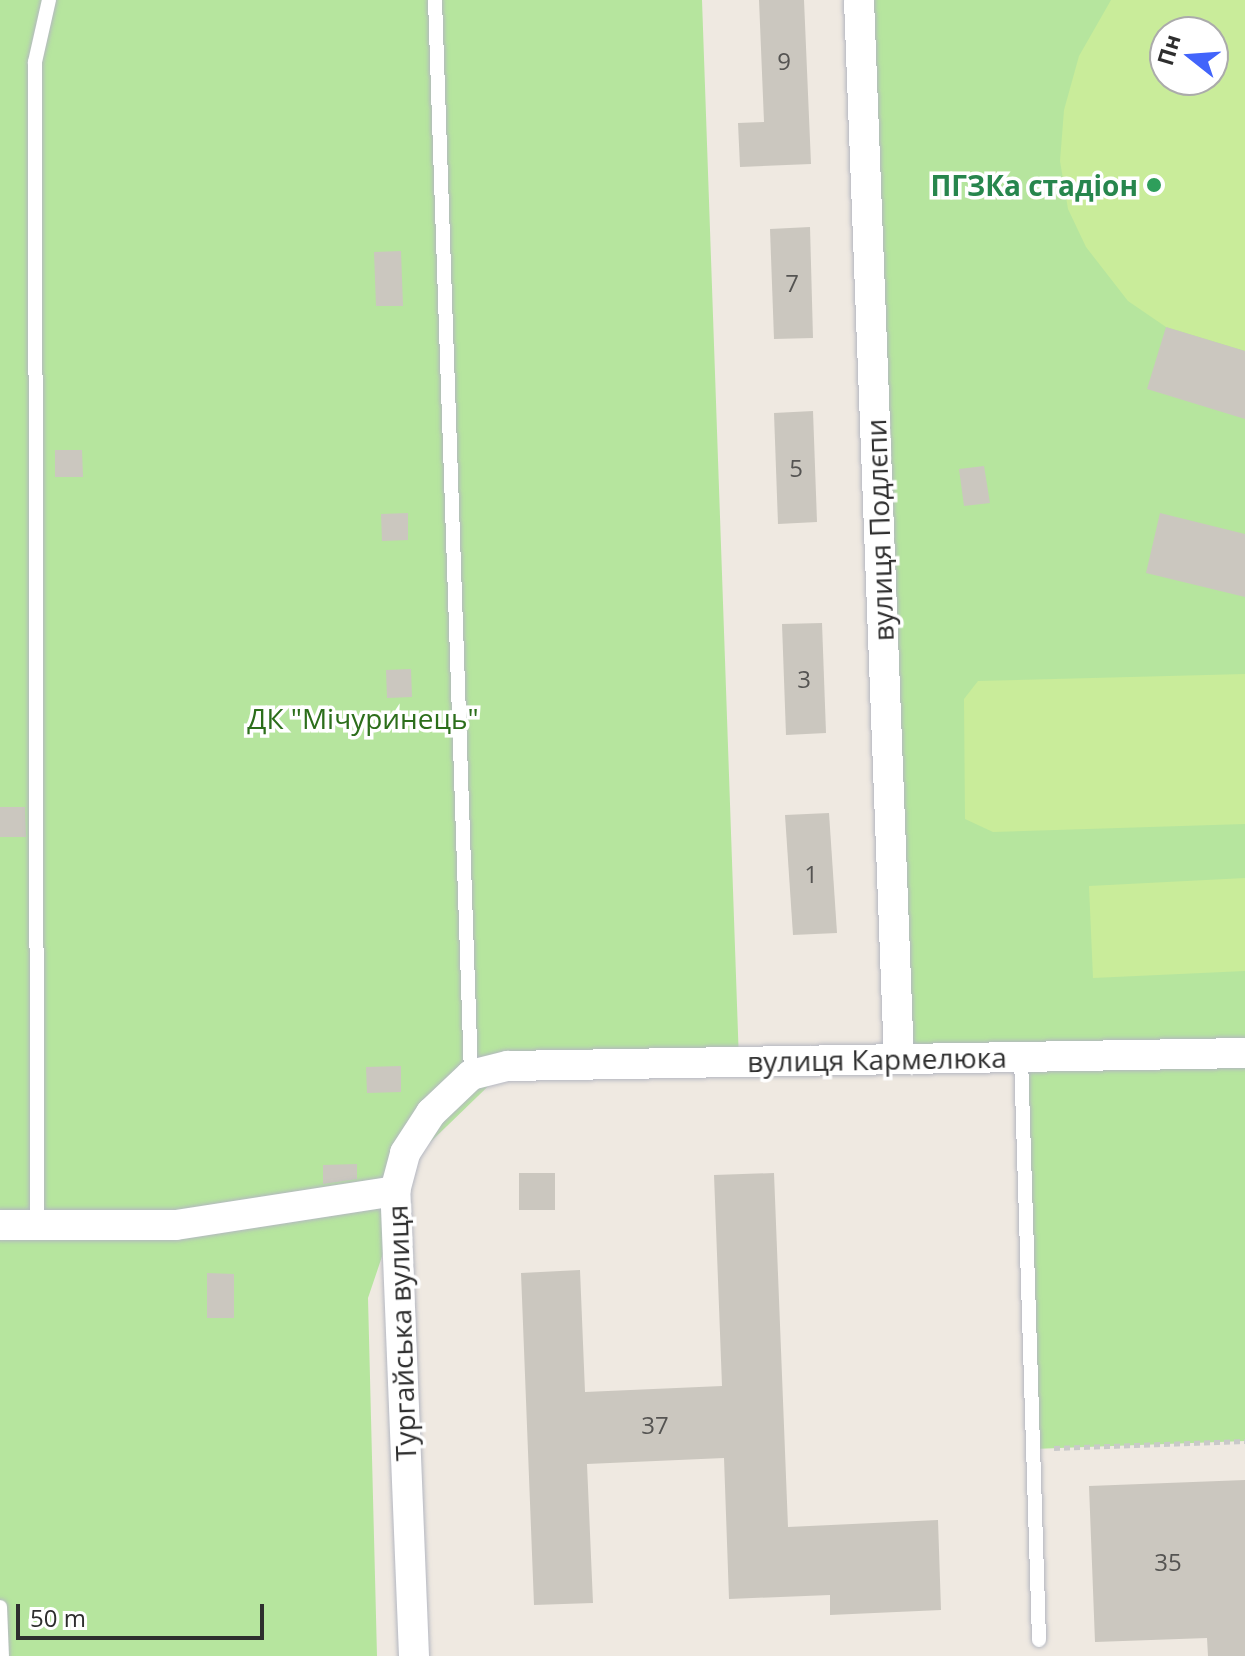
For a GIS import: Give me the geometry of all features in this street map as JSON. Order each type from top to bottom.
[{"type":"street","name":"вулиця Подлєпи","points":[[859,0],[899,1059]]},
{"type":"street","name":"вулиця Кармелюка","points":[[508,1066],[1245,1053]]},
{"type":"street","name":"Тургайська вулиця","points":[[414,1656],[395,1191],[405,1153],[431,1113],[471,1075],[508,1066]]},
{"type":"street","points":[[0,1225],[37,1228],[176,1225],[395,1191]]},
{"type":"lane","points":[[37,1228],[35,62],[49,0]]},
{"type":"lane","points":[[435,0],[471,1075]]},
{"type":"lane","points":[[1021,1057],[1039,1640]]},
{"type":"lane","points":[[0,1607],[2,1656]]},
{"type":"path","points":[[1033,1449],[1245,1441]]},
{"type":"green space","name":"ДК \"Мічуринець\"","points":[[0,0],[702,0],[739,1062],[509,1066],[416,1156],[368,1298],[377,1656],[0,1656]]},
{"type":"green space","points":[[859,0],[1245,0],[1245,1441],[1033,1449],[1021,1057],[899,1059]]},
{"type":"green space","name":"ПГЗКа стадіон","points":[[1111,0],[1245,0],[1245,351],[1166,327],[1128,301],[1086,247],[1068,209],[1060,161],[1064,110],[1079,56]]},
{"type":"green space","points":[[1245,674],[1245,824],[993,832],[965,819],[964,699],[978,681]]},
{"type":"green space","points":[[1245,878],[1245,971],[1093,978],[1089,886]]},
{"type":"building","points":[[759,0],[804,0],[811,164],[740,167],[738,123],[764,122]]},
{"type":"building","points":[[810,227],[813,338],[774,339],[770,229]]},
{"type":"building","points":[[401,251],[403,306],[376,306],[374,252]]},
{"type":"building","points":[[1166,327],[1245,351],[1245,419],[1147,389]]},
{"type":"building","points":[[813,411],[817,522],[778,524],[774,413]]},
{"type":"building","points":[[55,450],[82,450],[83,477],[55,477]]},
{"type":"building","points":[[984,466],[990,503],[964,506],[959,469]]},
{"type":"building","points":[[408,513],[408,540],[382,541],[381,514]]},
{"type":"building","points":[[1160,513],[1245,534],[1245,597],[1146,573]]},
{"type":"building","points":[[822,623],[826,733],[786,735],[782,624]]},
{"type":"building","points":[[411,669],[412,697],[387,698],[386,670]]},
{"type":"building","points":[[0,807],[25,807],[26,837],[0,837]]},
{"type":"building","points":[[829,813],[837,933],[793,935],[785,815]]},
{"type":"building","points":[[401,1066],[401,1092],[367,1093],[366,1067]]},
{"type":"building","points":[[357,1164],[357,1179],[323,1184],[323,1165]]},
{"type":"building","points":[[519,1173],[555,1173],[555,1210],[519,1210]]},
{"type":"building","points":[[774,1173],[788,1527],[938,1520],[941,1610],[830,1615],[830,1595],[729,1599],[724,1458],[587,1464],[593,1603],[534,1605],[521,1273],[580,1270],[585,1392],[722,1386],[714,1175]]},
{"type":"building","points":[[207,1273],[234,1274],[234,1318],[207,1318]]},
{"type":"building","points":[[1245,1480],[1245,1656],[1208,1656],[1207,1638],[1095,1642],[1089,1486]]},
{"type":"place","name":"ПГЗКа стадіон","points":[[1154,185]]}]
